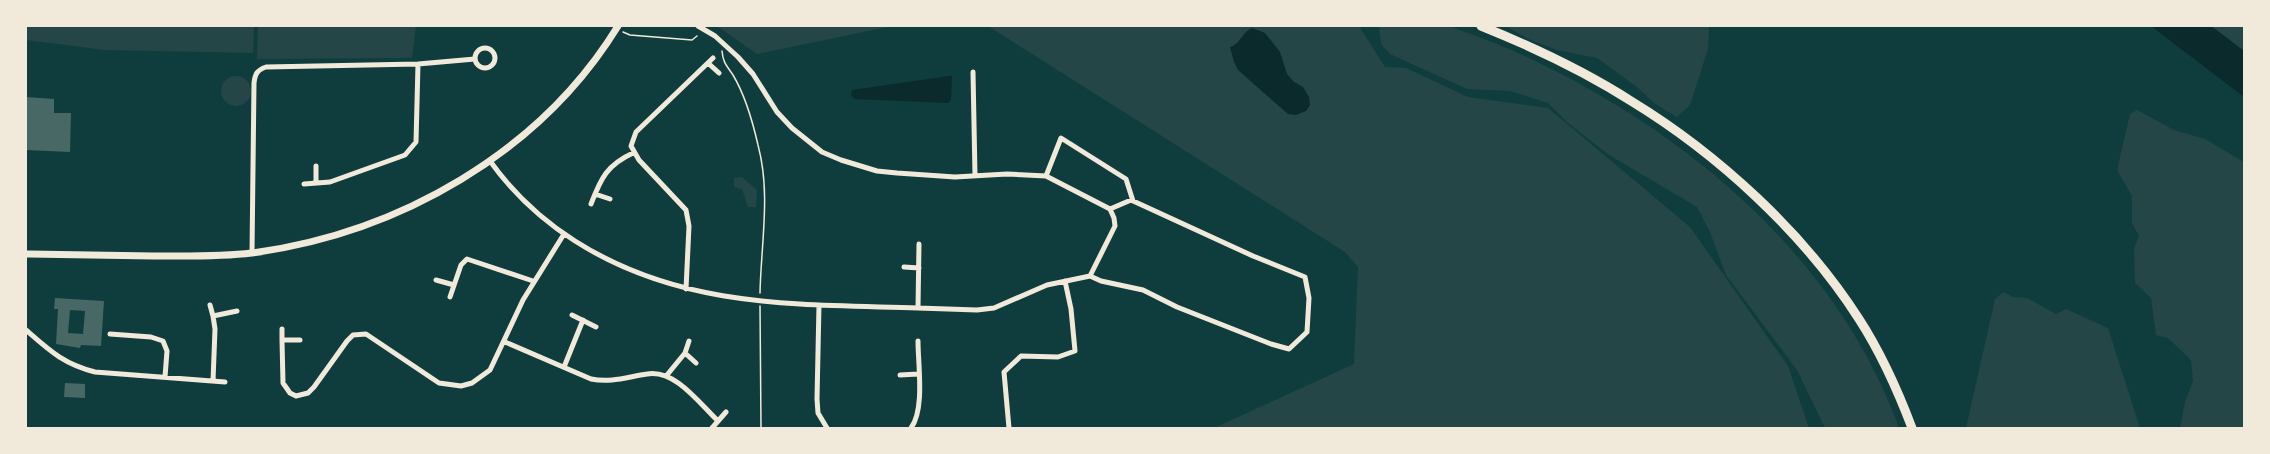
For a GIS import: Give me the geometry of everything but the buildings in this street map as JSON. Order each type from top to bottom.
[{"type":"highway","points":[[1481,26],[1565,64],[1631,100],[1672,128],[1754,196],[1829,277],[1859,320],[1885,365],[1912,429]]},
{"type":"street","points":[[26,254],[192,256],[252,253],[315,241],[386,218],[418,204],[490,161],[519,139],[587,70],[618,26]]},
{"type":"street","points":[[698,26],[715,36],[738,57],[753,74],[777,112],[792,128],[822,152],[877,171],[955,177],[1007,174],[1046,176],[1110,209],[1115,226],[1090,276]]},
{"type":"street","points":[[252,253],[254,83],[255,75],[259,70],[266,67],[418,64],[475,59]]},
{"type":"street","points":[[686,289],[689,226],[686,210],[633,153],[632,138],[710,60],[719,73]]},
{"type":"street","points":[[304,184],[330,182],[405,155],[411,149],[416,142],[418,64]]},
{"type":"street","points":[[973,72],[975,176]]},
{"type":"street","points":[[1046,176],[1061,138],[1126,179],[1133,201]]},
{"type":"street","points":[[591,204],[605,174],[613,165],[633,153]]},
{"type":"street","points":[[490,161],[527,205],[564,234],[625,270],[686,289],[760,302],[977,310],[994,308],[1047,285],[1090,276],[1101,281],[1143,290],[1177,307],[1289,349],[1307,332],[1309,298],[1305,277],[1253,256],[1133,201],[1110,209]]},
{"type":"street","points":[[316,166],[316,183]]},
{"type":"street","points":[[595,194],[610,199]]},
{"type":"street","points":[[282,329],[283,383],[290,393],[302,396],[314,387],[347,340],[360,333],[373,338],[429,377],[450,386],[472,383],[490,370],[533,281],[564,234]]},
{"type":"street","points":[[918,308],[919,244]]},
{"type":"street","points":[[450,297],[463,261],[470,259],[533,281]]},
{"type":"street","points":[[904,267],[919,268]]},
{"type":"street","points":[[436,280],[454,285]]},
{"type":"street","points":[[1009,429],[1004,372],[1021,356],[1059,357],[1075,351],[1071,309],[1065,281]]},
{"type":"street","points":[[210,305],[214,329],[213,381]]},
{"type":"street","points":[[819,305],[817,399],[818,413],[827,429]]},
{"type":"street","points":[[213,316],[237,311]]},
{"type":"street","points":[[572,315],[596,327]]},
{"type":"street","points":[[564,367],[583,320]]},
{"type":"street","points":[[128,327],[128,335]]},
{"type":"street","points":[[26,330],[60,359],[83,369],[95,372],[225,382]]},
{"type":"street","points":[[110,334],[151,337],[163,341],[167,351],[165,377]]},
{"type":"street","points":[[282,340],[300,340]]},
{"type":"street","points":[[667,375],[685,353],[689,341]]},
{"type":"street","points":[[911,429],[919,408],[918,341]]},
{"type":"street","points":[[505,342],[591,379],[604,382],[647,373],[667,375],[718,421]]},
{"type":"street","points":[[685,353],[696,363]]},
{"type":"street","points":[[900,375],[918,374]]},
{"type":"street","points":[[712,429],[726,412]]},
{"type":"path","points":[[624,32],[630,35],[692,40],[700,34]]},
{"type":"path","points":[[722,49],[723,62],[733,75],[745,105],[758,145],[763,172],[764,209],[760,302],[761,429]]},
{"type":"shaded area","points":[[1422,24],[1447,26],[1506,48],[1600,95],[1655,130],[1708,170],[1757,213],[1801,261],[1840,313],[1873,368],[1899,428],[1825,428],[1797,370],[1726,275],[1710,232],[1697,207],[1609,155],[1568,123],[1548,103],[1510,91],[1467,89],[1390,54],[1381,44],[1379,26]]},
{"type":"shaded area","points":[[26,26],[254,26],[253,53],[105,50],[26,40]]},
{"type":"shaded area","points":[[258,26],[416,26],[412,58],[257,59]]},
{"type":"shaded area","points":[[717,26],[892,26],[757,54]]},
{"type":"shaded area","points":[[988,26],[1359,26],[1385,67],[1406,68],[1468,97],[1548,108],[1690,227],[1788,366],[1809,428],[1214,428],[1354,364],[1358,267],[1345,252]]},
{"type":"shaded area","points":[[1506,26],[1709,26],[1708,49],[1690,105],[1677,117],[1654,103],[1637,87],[1597,58],[1557,50],[1528,39]]},
{"type":"shaded area","points":[[2151,26],[2211,26],[2244,51],[2244,97]]},
{"type":"shaded area","points":[[2211,26],[2244,26],[2244,51]]},
{"type":"shaded area","points":[[1252,28],[1265,33],[1280,52],[1287,74],[1303,87],[1309,97],[1310,105],[1306,111],[1296,115],[1288,114],[1238,70],[1230,47]]},
{"type":"shaded area","points":[[236,76],[247,80],[251,91],[247,102],[236,106],[225,102],[221,91],[225,80]]},
{"type":"shaded area","points":[[952,76],[951,100],[948,103],[855,99],[851,95],[852,90]]},
{"type":"shaded area","points":[[2137,110],[2174,130],[2205,139],[2244,162],[2244,428],[2180,428],[2185,402],[2193,381],[2191,360],[2168,338],[2156,335],[2151,298],[2135,283],[2134,248],[2139,236],[2132,223],[2132,196],[2117,170],[2130,114]]},
{"type":"shaded area","points":[[742,177],[757,190],[756,207],[748,207],[742,189],[734,187],[734,178]]},
{"type":"shaded area","points":[[2003,292],[2013,297],[2027,298],[2056,314],[2066,309],[2108,328],[2140,428],[1966,428],[1995,299]]}]
